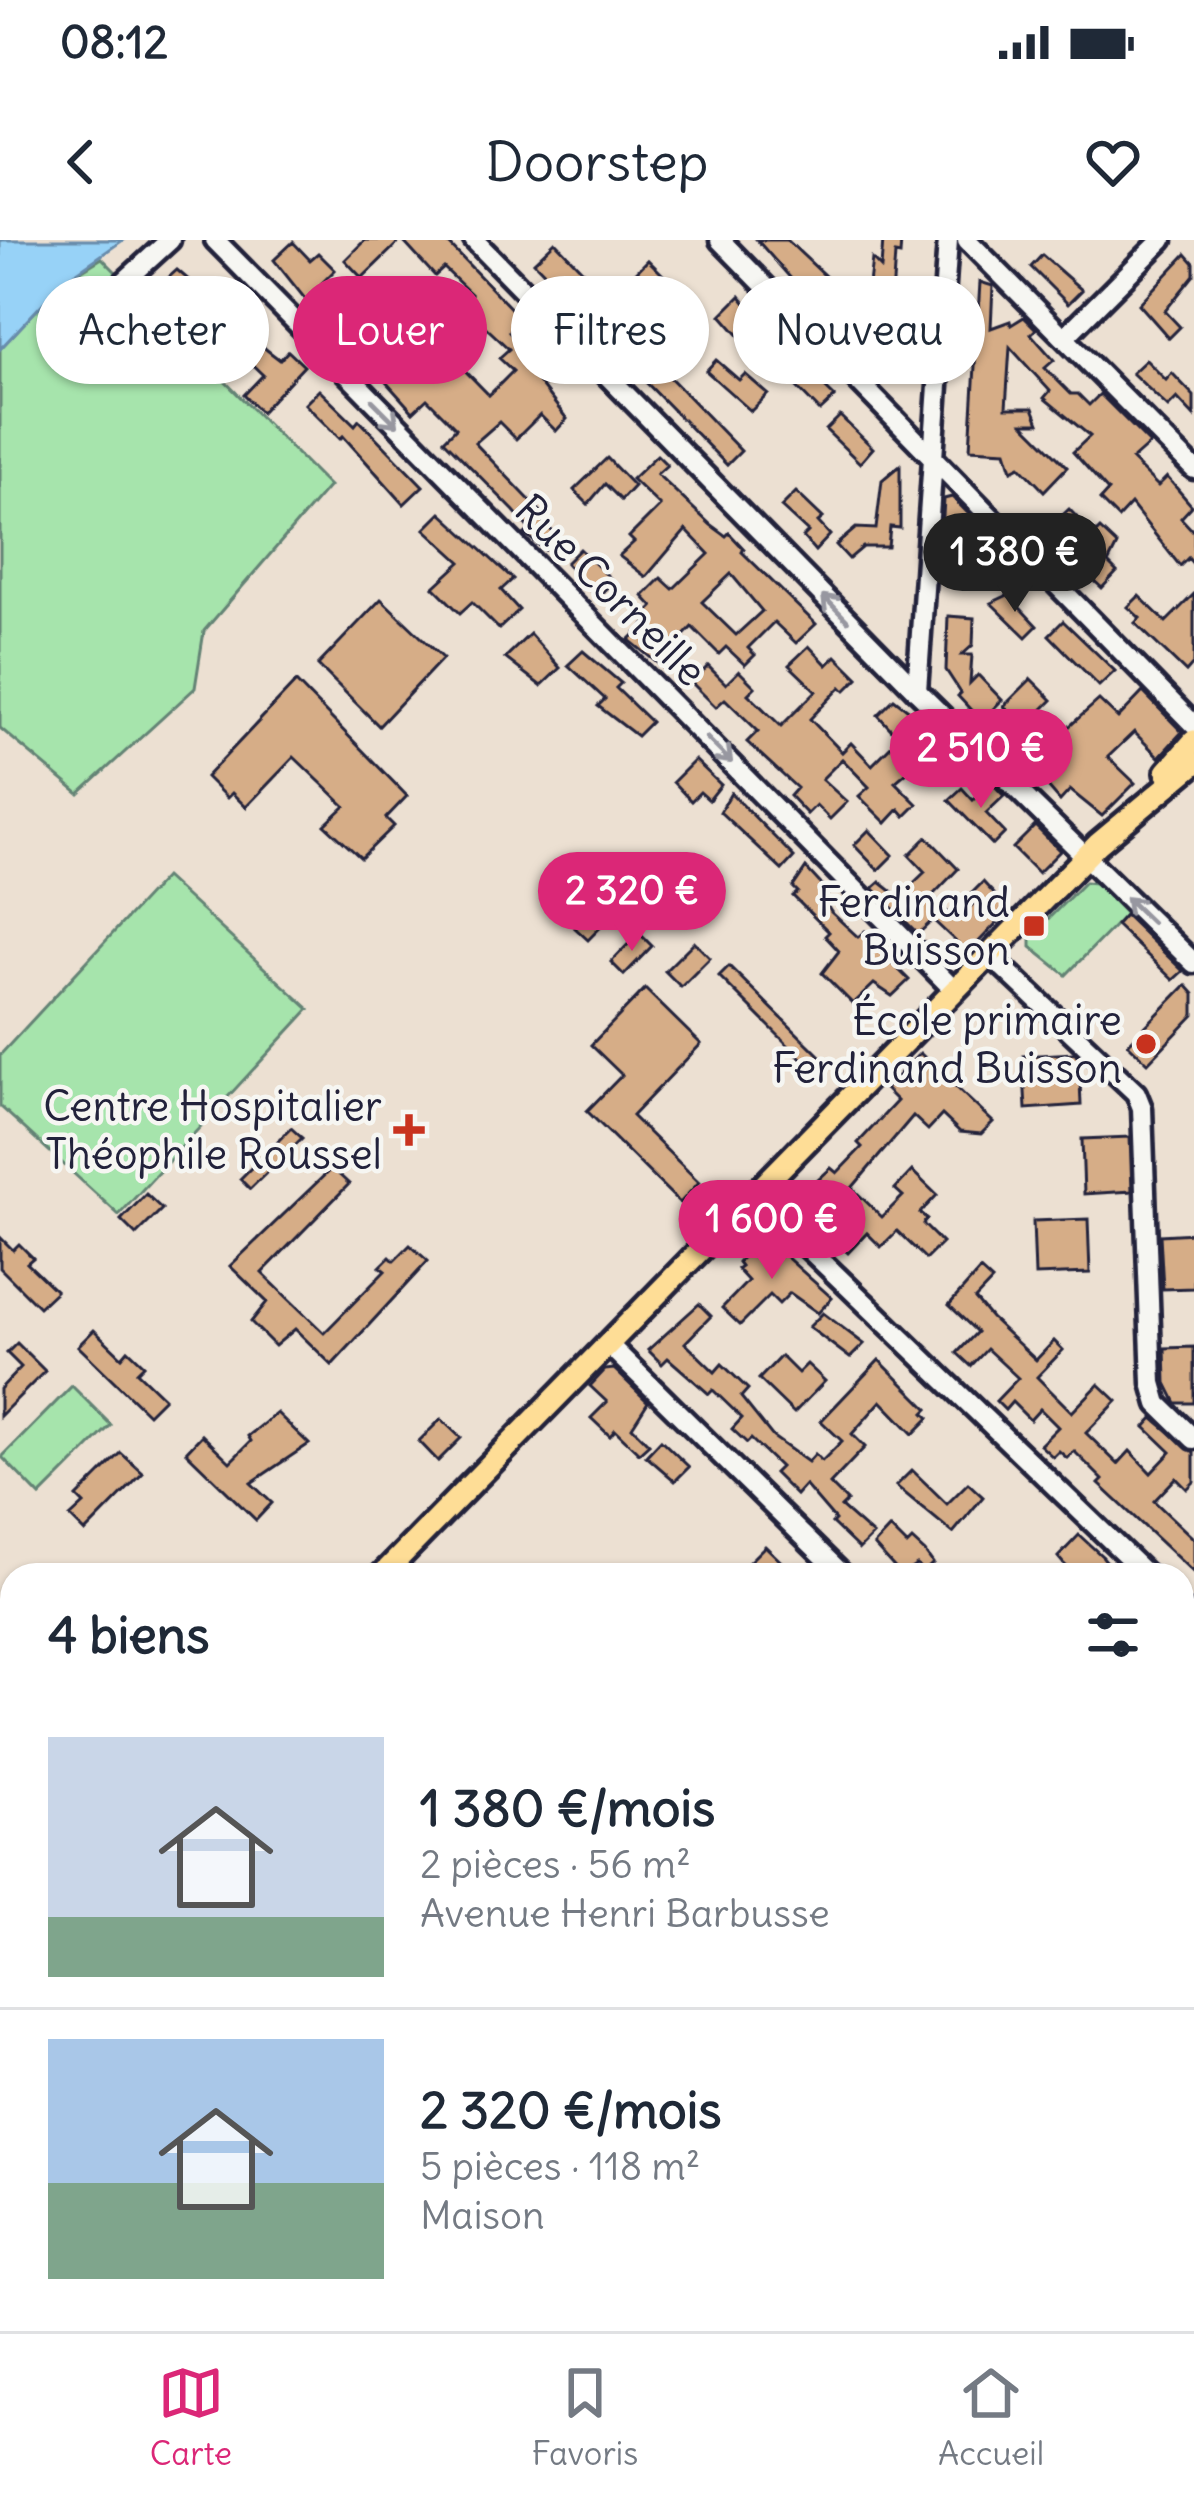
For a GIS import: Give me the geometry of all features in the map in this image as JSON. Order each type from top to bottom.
[{"type":"main road","points":[[394,1563],[1126,818],[1194,741]]},
{"type":"main road","points":[[1126,818],[1194,764]]},
{"type":"street","points":[[130,276],[170,240]]},
{"type":"street","name":"Rue Corneille","points":[[214,240],[955,991]]},
{"type":"street","points":[[474,240],[917,691],[1194,963]]},
{"type":"street","points":[[720,240],[1194,725]]},
{"type":"street","points":[[917,691],[948,240]]},
{"type":"street","points":[[968,240],[1067,335],[1194,469]]},
{"type":"street","points":[[1067,335],[1162,240]]},
{"type":"street","points":[[991,956],[1136,1093],[1142,1108],[1152,1383],[1158,1404],[1194,1439]]},
{"type":"street","points":[[754,1196],[1135,1563]]},
{"type":"street","points":[[609,1345],[831,1563]]},
{"type":"green space","points":[[102,258],[120,276],[73,276]]},
{"type":"green space","points":[[36,311],[36,384],[227,384],[329,486],[204,631],[195,688],[79,794],[0,728],[0,349]]},
{"type":"green space","points":[[165,877],[309,1009],[119,1215],[0,1106],[0,1055]]},
{"type":"green space","points":[[1085,882],[1096,883],[1126,914],[1066,975],[1031,947],[1031,936]]},
{"type":"green space","points":[[72,1386],[111,1425],[40,1496],[2,1457]]},
{"type":"water","points":[[0,240],[123,240],[72,276],[36,276],[36,311],[0,349]]},
{"type":"building","points":[[365,240],[401,240],[364,276],[345,260]]},
{"type":"building","points":[[402,240],[445,240],[480,276],[452,276],[444,268],[435,276]]},
{"type":"building","points":[[757,240],[787,240],[825,276],[789,276]]},
{"type":"building","points":[[883,240],[901,240],[893,276],[870,276],[872,259],[881,268]]},
{"type":"building","points":[[293,242],[310,260],[318,253],[335,270],[329,276],[293,276],[293,284],[274,260]]},
{"type":"building","points":[[555,242],[588,276],[548,276],[534,262]]},
{"type":"building","points":[[1186,254],[1194,263],[1194,275],[1165,311],[1180,327],[1169,338],[1139,304]]},
{"type":"building","points":[[1042,255],[1082,290],[1068,304],[1031,267]]},
{"type":"building","points":[[648,260],[664,276],[632,276]]},
{"type":"building","points":[[487,284],[511,309],[511,369],[499,358],[509,349],[487,328]]},
{"type":"building","points":[[985,284],[993,286],[991,328],[1024,317],[1036,329],[1031,334],[1054,360],[1045,368],[1089,405],[1100,394],[1150,444],[1132,460],[1158,486],[1167,477],[1192,506],[1181,518],[1194,532],[1194,565],[1188,558],[1180,566],[1131,504],[1118,518],[1100,500],[1108,491],[1073,452],[1090,436],[1044,398],[1050,391],[1010,347],[1006,408],[1033,408],[1039,423],[1023,423],[1067,467],[1044,491],[1020,466],[1012,470],[1006,451],[970,449],[974,384],[985,384]]},
{"type":"building","points":[[733,303],[733,329],[721,315]]},
{"type":"building","points":[[288,351],[293,356],[293,378],[261,412],[244,395],[254,384],[269,384],[269,352],[280,360]]},
{"type":"building","points":[[716,360],[733,375],[733,384],[756,384],[768,394],[751,411],[709,374]]},
{"type":"building","points":[[1146,360],[1166,380],[1172,373],[1194,396],[1194,416],[1177,398],[1168,407],[1132,373]]},
{"type":"building","points":[[511,373],[511,384],[540,384],[567,419],[556,431],[540,415],[516,439],[499,422],[475,443],[544,515],[540,519],[558,537],[545,550],[525,534],[530,530],[514,511],[444,440],[456,428],[427,399],[413,412],[388,384],[478,384],[489,395]]},
{"type":"building","points":[[648,384],[676,384],[741,451],[727,465]]},
{"type":"building","points":[[794,384],[822,384],[835,397],[820,411]]},
{"type":"building","points":[[319,390],[355,425],[359,420],[423,486],[404,504],[343,436],[340,439],[305,404]]},
{"type":"building","points":[[840,416],[873,448],[860,463],[826,430]]},
{"type":"building","points":[[657,455],[667,465],[657,474],[711,525],[726,536],[729,533],[742,552],[816,624],[796,643],[774,622],[748,648],[755,655],[745,665],[726,647],[719,654],[692,627],[672,648],[681,657],[667,671],[629,640],[652,618],[647,613],[653,607],[643,596],[661,578],[673,589],[709,554],[686,530],[646,577],[619,556],[634,542],[629,537],[660,506],[632,479]],"holes":[[[731,574],[762,611],[736,635],[702,602]]]},
{"type":"building","points":[[607,458],[634,486],[621,500],[605,484],[588,504],[574,490]]},
{"type":"building","points":[[900,465],[900,528],[890,527],[888,547],[863,547],[849,559],[836,545],[856,528],[876,529],[882,480]]},
{"type":"building","points":[[796,492],[823,518],[818,522],[830,535],[815,551],[803,537],[808,532],[781,507]]},
{"type":"building","points":[[952,497],[999,545],[990,554],[1012,587],[986,586],[967,561],[966,585],[950,584],[952,556],[961,557],[942,533],[944,499]]},
{"type":"building","points":[[1069,509],[1094,535],[1100,529],[1117,545],[1108,563],[1117,572],[1102,588],[1087,574],[1102,560],[1075,534],[1068,541],[1052,525]]},
{"type":"building","points":[[441,513],[513,579],[501,590],[519,610],[499,629],[472,602],[460,613],[434,587],[461,562],[425,529]]},
{"type":"building","points":[[580,549],[613,581],[597,598],[566,563]]},
{"type":"building","points":[[1194,594],[1194,663],[1186,672],[1135,623],[1140,618],[1128,607],[1139,596],[1166,622]]},
{"type":"building","points":[[1008,595],[1037,626],[1026,637],[991,603]]},
{"type":"building","points":[[381,599],[443,658],[379,726],[318,665]]},
{"type":"building","points":[[948,616],[974,618],[973,645],[962,655],[972,655],[970,683],[978,675],[1002,700],[981,721],[958,696],[961,693],[946,670]]},
{"type":"building","points":[[1063,621],[1115,671],[1099,686],[1049,635]]},
{"type":"building","points":[[530,634],[560,668],[541,686],[505,658]]},
{"type":"building","points":[[809,646],[827,665],[836,656],[858,678],[845,691],[841,687],[810,719],[842,752],[851,743],[872,765],[899,738],[878,715],[894,699],[946,739],[895,782],[917,804],[905,816],[899,809],[886,823],[859,796],[869,787],[842,759],[822,779],[847,802],[830,819],[816,805],[807,814],[790,796],[797,788],[747,742],[758,731],[725,699],[716,707],[692,683],[708,666],[726,684],[739,671],[755,687],[748,694],[781,726],[816,691],[789,665]]},
{"type":"building","points":[[583,651],[621,683],[616,688],[651,722],[637,736],[598,706],[605,699],[568,665]]},
{"type":"building","points":[[1031,679],[1052,700],[1024,728],[1004,706]]},
{"type":"building","points":[[296,682],[407,796],[386,818],[394,826],[361,858],[325,825],[345,806],[294,757],[246,807],[232,793],[227,798],[206,777]]},
{"type":"building","points":[[1143,692],[1182,732],[1159,757],[1134,732],[1108,757],[1135,783],[1102,816],[1070,790],[1060,801],[1029,765],[1034,760],[1013,738],[1033,719],[1054,740],[1099,700],[1118,718]]},
{"type":"building","points":[[695,760],[721,785],[709,800],[700,792],[691,801],[673,782]]},
{"type":"building","points":[[991,782],[1004,796],[986,813],[1005,833],[993,845],[949,800],[962,788],[973,800]]},
{"type":"building","points":[[731,793],[794,857],[782,870],[720,812]]},
{"type":"building","points":[[1035,826],[1060,851],[1038,873],[1013,848]]},
{"type":"building","points":[[869,830],[893,855],[878,870],[854,845]]},
{"type":"building","points":[[927,837],[958,869],[932,896],[956,921],[978,899],[972,893],[983,882],[1009,910],[968,953],[933,920],[918,934],[873,888],[880,882],[899,897],[925,872],[909,855]]},
{"type":"building","points":[[647,854],[660,867],[588,940],[575,928]]},
{"type":"building","points":[[806,868],[829,893],[823,899],[831,912],[858,937],[865,931],[882,948],[888,942],[900,954],[891,962],[909,980],[892,996],[874,984],[853,1004],[822,973],[839,951],[825,936],[829,932],[793,896],[798,892],[793,887]]},
{"type":"building","points":[[1125,915],[1183,971],[1173,980],[1116,925]]},
{"type":"building","points":[[639,933],[652,946],[624,975],[611,962]]},
{"type":"building","points":[[694,942],[710,958],[681,987],[665,971]]},
{"type":"building","points":[[729,966],[822,1058],[811,1068],[719,976]]},
{"type":"building","points":[[1186,985],[1194,994],[1194,1015],[1148,1063],[1128,1044]]},
{"type":"building","points":[[645,989],[701,1044],[632,1116],[699,1182],[680,1203],[587,1111],[622,1075],[591,1045]]},
{"type":"building","points":[[920,1053],[993,1122],[981,1134],[960,1132],[942,1115],[928,1130],[913,1116],[852,1188],[882,1217],[903,1196],[895,1189],[912,1171],[937,1195],[920,1213],[927,1219],[923,1224],[942,1243],[926,1259],[897,1231],[881,1247],[867,1233],[848,1253],[793,1203],[831,1168],[837,1173],[862,1147],[858,1143],[897,1101],[885,1089]]},
{"type":"building","points":[[1074,1053],[1079,1057],[1081,1105],[1026,1109],[1023,1056]]},
{"type":"building","points":[[291,1128],[302,1138],[250,1189],[240,1179]]},
{"type":"building","points":[[1130,1137],[1132,1191],[1084,1194],[1082,1139]]},
{"type":"building","points":[[332,1168],[349,1184],[262,1273],[324,1333],[385,1271],[380,1267],[390,1257],[394,1261],[410,1245],[428,1261],[332,1365],[295,1329],[275,1346],[251,1322],[267,1302],[230,1266]]},
{"type":"building","points":[[146,1194],[162,1209],[136,1235],[121,1220]]},
{"type":"building","points":[[1088,1219],[1090,1273],[1035,1275],[1033,1221]]},
{"type":"building","points":[[1194,1233],[1194,1288],[1163,1289],[1160,1235]]},
{"type":"building","points":[[762,1235],[832,1298],[818,1313],[790,1293],[779,1304],[770,1295],[740,1325],[722,1308],[748,1281],[737,1269],[738,1262]]},
{"type":"building","points":[[0,1237],[13,1250],[19,1244],[33,1258],[27,1263],[56,1291],[39,1307],[0,1268]]},
{"type":"building","points":[[980,1270],[992,1281],[975,1299],[991,1318],[1036,1360],[1054,1341],[1063,1350],[1037,1377],[1072,1412],[1099,1384],[1117,1401],[1086,1433],[1118,1464],[1130,1451],[1151,1473],[1171,1452],[1145,1427],[1153,1418],[1194,1452],[1194,1482],[1187,1489],[1176,1478],[1154,1501],[1194,1539],[1194,1563],[1183,1563],[1099,1484],[1103,1480],[1074,1451],[1067,1458],[1059,1451],[1053,1457],[1040,1445],[1058,1427],[1040,1409],[1030,1420],[1012,1402],[1005,1410],[996,1401],[1018,1378],[987,1349],[971,1366],[957,1353],[977,1332],[949,1305]]},
{"type":"building","points":[[699,1304],[711,1316],[685,1343],[715,1372],[722,1364],[748,1389],[741,1397],[773,1437],[808,1462],[815,1454],[822,1461],[842,1441],[821,1421],[879,1360],[928,1409],[924,1413],[929,1418],[913,1434],[881,1401],[852,1434],[865,1447],[830,1484],[847,1501],[841,1507],[873,1535],[859,1549],[832,1523],[835,1520],[805,1485],[796,1495],[774,1473],[780,1467],[751,1439],[747,1443],[732,1429],[742,1418],[713,1390],[709,1394],[668,1358],[662,1364],[648,1350]]},
{"type":"building","points":[[823,1313],[864,1344],[850,1358],[809,1327]]},
{"type":"building","points":[[94,1330],[122,1357],[128,1350],[144,1365],[137,1372],[164,1398],[148,1414],[78,1346]]},
{"type":"building","points":[[17,1343],[45,1371],[0,1416],[0,1389],[21,1367],[7,1353]]},
{"type":"building","points":[[1194,1347],[1194,1403],[1176,1403],[1166,1383],[1165,1348]]},
{"type":"building","points":[[781,1356],[798,1373],[807,1364],[825,1381],[794,1413],[759,1379]]},
{"type":"building","points":[[614,1369],[648,1402],[632,1427],[649,1444],[639,1453],[615,1430],[610,1436],[591,1418],[607,1402],[590,1386],[605,1370]]},
{"type":"building","points":[[277,1413],[309,1444],[251,1483],[272,1503],[256,1520],[186,1452],[202,1435],[230,1462],[251,1441],[248,1436]]},
{"type":"building","points":[[441,1419],[461,1438],[438,1461],[419,1441]]},
{"type":"building","points":[[661,1440],[689,1467],[675,1481],[646,1456]]},
{"type":"building","points":[[121,1453],[143,1473],[85,1532],[70,1517],[84,1504],[77,1497]]},
{"type":"building","points":[[912,1470],[947,1504],[968,1483],[983,1497],[953,1533],[896,1486]]},
{"type":"building","points":[[890,1528],[907,1545],[912,1540],[933,1563],[890,1563],[874,1545]]},
{"type":"building","points":[[1079,1535],[1108,1563],[1063,1563],[1058,1557]]},
{"type":"building","points":[[765,1546],[783,1563],[748,1563]]},
{"type":"place","name":"Ferdinand Buisson","points":[[1034,926]]},
{"type":"place","name":"École primaire Ferdinand Buisson","points":[[1146,1044]]},
{"type":"place","name":"Centre Hospitalier Théophile Roussel","points":[[409,1130]]}]
